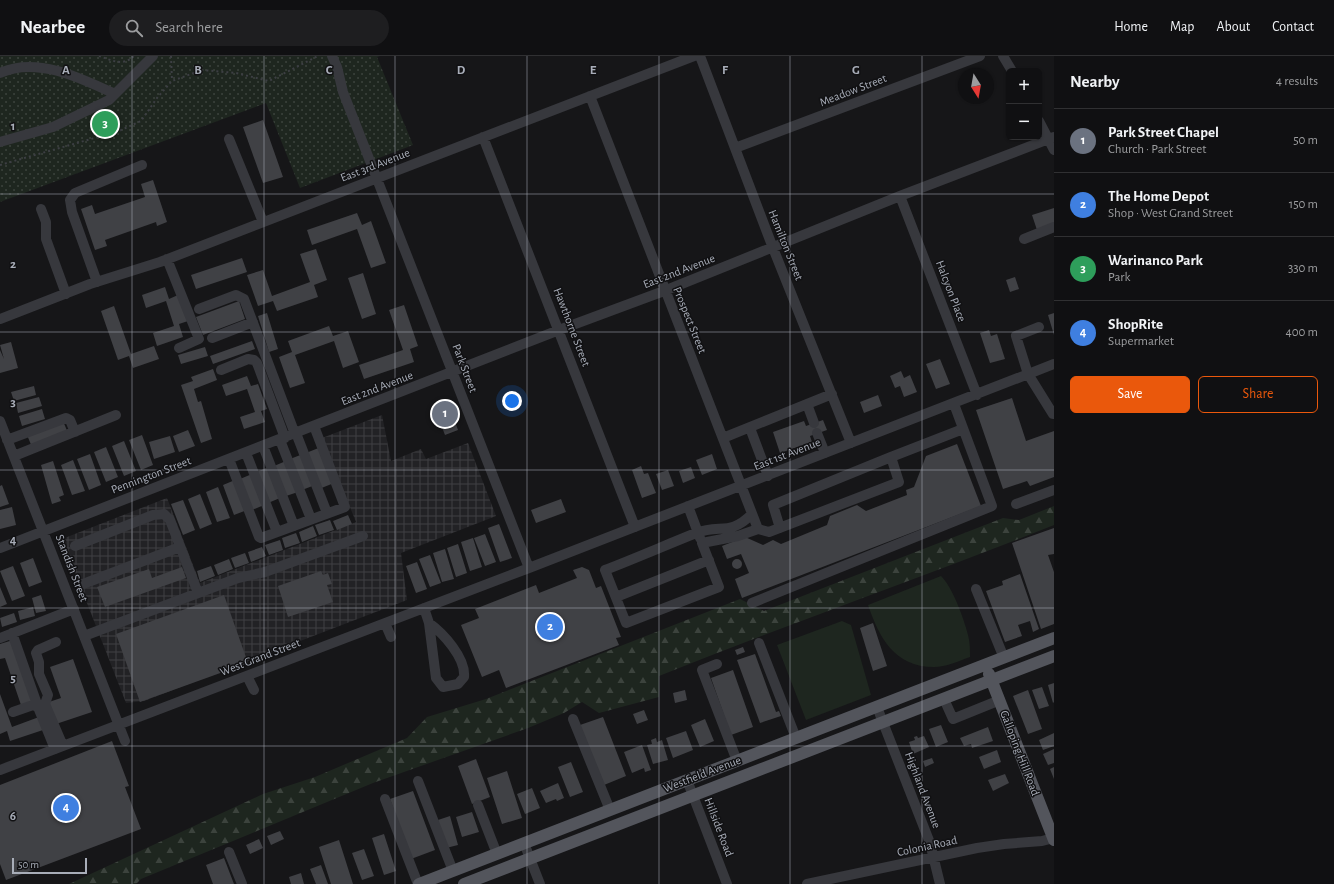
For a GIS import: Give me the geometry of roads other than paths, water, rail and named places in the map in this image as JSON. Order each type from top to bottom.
[{"type":"main road","name":"Westfield Avenue","points":[[420,884],[1054,638]]},
{"type":"main road","name":"Westfield Avenue","points":[[464,884],[1054,656]]},
{"type":"main road","name":"Galloping Hill Road","points":[[986,665],[1054,839]]},
{"type":"street","points":[[0,142],[53,127],[108,100],[153,56]]},
{"type":"street","name":"Park Street","points":[[332,56],[337,67],[343,92],[529,568]]},
{"type":"street","name":"East 3rd Avenue","points":[[0,319],[97,282],[167,259],[694,56]]},
{"type":"street","name":"Hamilton Street","points":[[700,56],[773,248],[851,443]]},
{"type":"street","name":"Meadow Street","points":[[735,148],[980,56]]},
{"type":"street","points":[[1004,56],[1010,68]]},
{"type":"street","points":[[0,73],[8,67],[33,62],[64,69],[115,94]]},
{"type":"street","name":"Prospect Street","points":[[590,96],[664,291],[758,529]]},
{"type":"street","points":[[1042,125],[1051,138],[1054,150]]},
{"type":"street","name":"Hawthorne Street","points":[[483,137],[634,527]]},
{"type":"street","name":"East 2nd Avenue","points":[[313,427],[559,330],[664,291],[900,196],[1051,138]]},
{"type":"street","points":[[229,139],[263,222]]},
{"type":"street","points":[[97,282],[72,212],[70,200],[75,193],[142,165]]},
{"type":"street","name":"Halcyon Place","points":[[900,196],[977,395]]},
{"type":"street","points":[[40,209],[46,222],[46,239],[65,294]]},
{"type":"street","points":[[1024,239],[1054,227]]},
{"type":"street","points":[[167,259],[199,338],[179,348]]},
{"type":"street","points":[[199,309],[236,295],[244,299],[328,513]]},
{"type":"street","points":[[212,338],[253,322]]},
{"type":"street","points":[[1039,327],[1016,336],[1028,374],[1052,414]]},
{"type":"street","points":[[221,370],[248,359],[254,360],[257,363],[311,519]]},
{"type":"street","name":"East 1st Avenue","points":[[529,568],[1054,364]]},
{"type":"street","points":[[723,438],[832,394]]},
{"type":"street","points":[[807,404],[825,453]]},
{"type":"street","points":[[752,603],[992,506],[954,404]]},
{"type":"street","points":[[14,456],[116,415]]},
{"type":"street","points":[[7,440],[66,418],[70,420],[75,432]]},
{"type":"street","name":"Standish Street","points":[[0,421],[125,741]]},
{"type":"street","points":[[229,459],[259,537],[277,532],[345,507],[313,427]]},
{"type":"street","name":"Pennington Street","points":[[0,548],[313,427]]},
{"type":"street","points":[[750,428],[768,476]]},
{"type":"street","points":[[780,528],[773,505],[963,429]]},
{"type":"street","points":[[263,446],[294,526]]},
{"type":"street","points":[[246,453],[277,532]]},
{"type":"street","points":[[702,543],[738,536],[758,529],[768,532],[899,482],[891,457]]},
{"type":"street","points":[[1016,504],[1054,490]]},
{"type":"street","points":[[688,506],[698,533],[719,587],[626,623],[605,570],[698,533],[716,529],[727,530],[745,521],[752,514]]},
{"type":"street","points":[[75,546],[160,514],[164,514],[169,518],[198,593]]},
{"type":"street","points":[[84,636],[244,576],[266,572],[362,536]]},
{"type":"street","points":[[83,584],[180,547]]},
{"type":"street","points":[[616,597],[709,560]]},
{"type":"street","name":"West Grand Street","points":[[0,770],[529,568]]},
{"type":"street","points":[[976,589],[1004,658]]},
{"type":"street","points":[[424,608],[429,623],[436,678],[443,687],[458,684],[464,677],[463,668],[448,639],[429,623]]},
{"type":"street","points":[[0,638],[74,609]]},
{"type":"street","points":[[385,623],[391,637]]},
{"type":"street","points":[[12,633],[38,707],[59,747]]},
{"type":"street","points":[[56,642],[36,653],[39,662],[39,674],[48,695],[45,704],[59,747]]},
{"type":"street","points":[[759,643],[796,738]]},
{"type":"street","points":[[716,664],[702,670],[737,761]]},
{"type":"street","points":[[247,676],[254,690]]},
{"type":"street","points":[[944,699],[953,719],[1000,700]]},
{"type":"street","points":[[13,712],[32,706],[38,707]]},
{"type":"street","name":"Highland Avenue","points":[[877,707],[934,858],[940,884]]},
{"type":"street","points":[[573,719],[610,810]]},
{"type":"street","name":"Hillside Road","points":[[687,780],[727,884]]},
{"type":"street","points":[[418,781],[453,871]]},
{"type":"street","points":[[385,800],[420,884]]},
{"type":"street","points":[[478,805],[497,854]]},
{"type":"street","name":"Colonia Road","points":[[807,884],[838,881],[991,846],[1054,839]]},
{"type":"street","points":[[524,843],[540,884]]},
{"type":"street","points":[[229,852],[242,884]]},
{"type":"place","name":"Warinanco Park","points":[[105,124]]},
{"type":"place","name":"Park Street Chapel","points":[[445,414]]},
{"type":"place","name":"The Home Depot","points":[[550,627]]},
{"type":"place","name":"ShopRite","points":[[66,808]]}]
